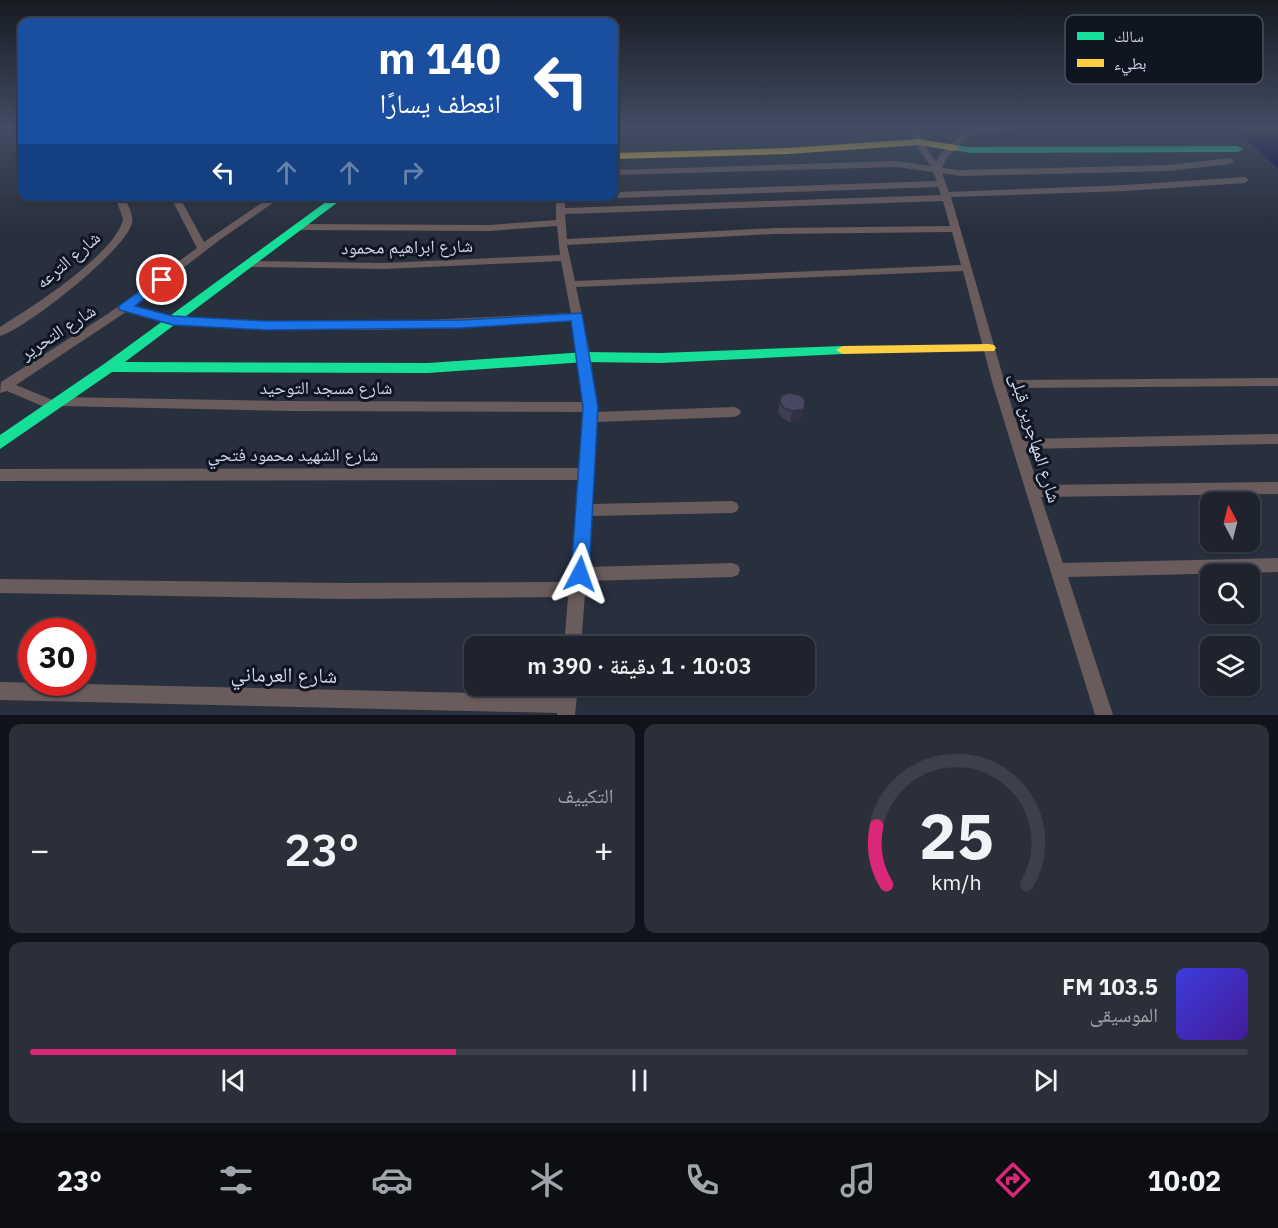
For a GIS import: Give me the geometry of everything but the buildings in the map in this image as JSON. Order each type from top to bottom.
[{"type":"street","name":"شارع المهاجرين قبلى","points":[[931,161],[937,169],[957,229],[965,268],[999,384],[1104,715]]},
{"type":"street","points":[[937,169],[939,161]]},
{"type":"street","points":[[618,173],[897,164],[960,173],[1168,168],[1202,161]]},
{"type":"street","points":[[300,227],[489,228],[561,217],[945,192],[1124,188],[1245,180]]},
{"type":"street","points":[[618,195],[746,191],[848,184],[945,192]]},
{"type":"street","name":"شارع الترعه","points":[[0,332],[34,310],[90,267],[117,242],[127,223],[127,214],[121,201]]},
{"type":"street","points":[[177,201],[203,249]]},
{"type":"street","name":"شارع التحرير","points":[[3,387],[125,308],[272,201]]},
{"type":"street","points":[[0,443],[109,367],[334,201]]},
{"type":"street","points":[[560,201],[562,242],[585,357],[590,412],[574,636]]},
{"type":"street","points":[[562,242],[774,231],[957,229]]},
{"type":"street","name":"شارع ابراهيم محمود","points":[[250,264],[384,266],[565,258]]},
{"type":"street","points":[[572,284],[965,268]]},
{"type":"street","points":[[125,308],[173,320],[266,326],[382,326],[577,316]]},
{"type":"street","points":[[109,367],[428,368],[585,357],[661,358],[869,349],[989,348]]},
{"type":"street","points":[[999,384],[1278,382]]},
{"type":"street","points":[[3,387],[57,404]]},
{"type":"street","name":"شارع مسجد التوحيد","points":[[57,404],[734,412]]},
{"type":"street","points":[[1018,444],[1278,439]]},
{"type":"street","name":"شارع الشهيد محمود فتحي","points":[[0,475],[586,474]]},
{"type":"street","points":[[1032,491],[1278,488]]},
{"type":"street","points":[[584,510],[732,507]]},
{"type":"street","points":[[1058,570],[1278,565]]},
{"type":"street","points":[[0,586],[345,591],[579,582],[732,570]]},
{"type":"street","name":"شارع العرماني","points":[[0,691],[567,701]]},
{"type":"shaded area","points":[[1270,161],[1278,161],[1278,169]]},
{"type":"traffic: fast","points":[[0,443],[109,367],[334,201]]},
{"type":"traffic: fast","points":[[109,367],[428,368],[585,357],[661,358],[843,350]]},
{"type":"traffic: slow","points":[[843,350],[989,348]]},
{"type":"route","points":[[162,280],[125,308],[173,320],[266,326],[462,324],[577,316],[585,357],[590,407],[580,574]]}]
